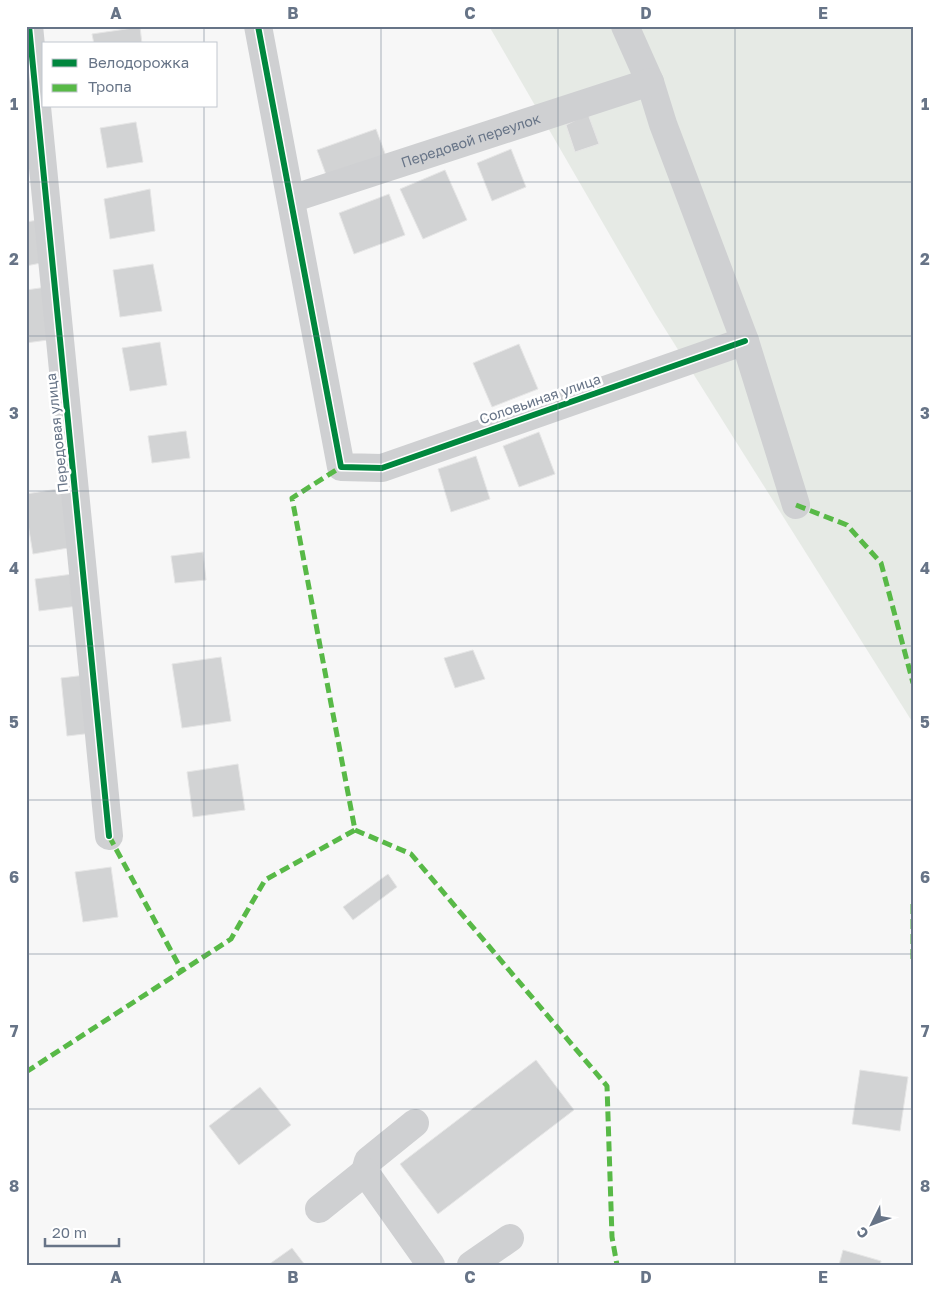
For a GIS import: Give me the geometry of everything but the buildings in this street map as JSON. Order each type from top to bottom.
[{"type":"street","name":"Передовая улица","points":[[29,26],[109,836]]},
{"type":"street","points":[[258,26],[291,199]]},
{"type":"street","points":[[625,26],[650,82],[663,124],[745,341],[796,505]]},
{"type":"street","name":"Передовой переулок","points":[[291,199],[650,82]]},
{"type":"street","name":"Соловьиная улица","points":[[291,199],[341,467],[382,468],[745,341]]},
{"type":"street","points":[[319,1208],[365,1172],[368,1161],[415,1123]]},
{"type":"street","points":[[365,1172],[431,1265]]},
{"type":"street","points":[[471,1265],[510,1238]]},
{"type":"shaded area","points":[[489,26],[913,26],[913,723],[655,313]]},
{"type":"marked path","points":[[26,1072],[231,939],[265,880],[355,830],[292,498],[341,467]]},
{"type":"marked path","points":[[796,505],[847,525],[881,563],[913,683]]},
{"type":"marked path","points":[[355,830],[411,854],[607,1086],[612,1237],[617,1265]]},
{"type":"marked path","points":[[109,836],[182,971]]},
{"type":"marked path","points":[[913,904],[913,960]]},
{"type":"cycle path","points":[[29,26],[109,836]]},
{"type":"cycle path","points":[[258,26],[341,467],[382,468],[745,341]]}]
